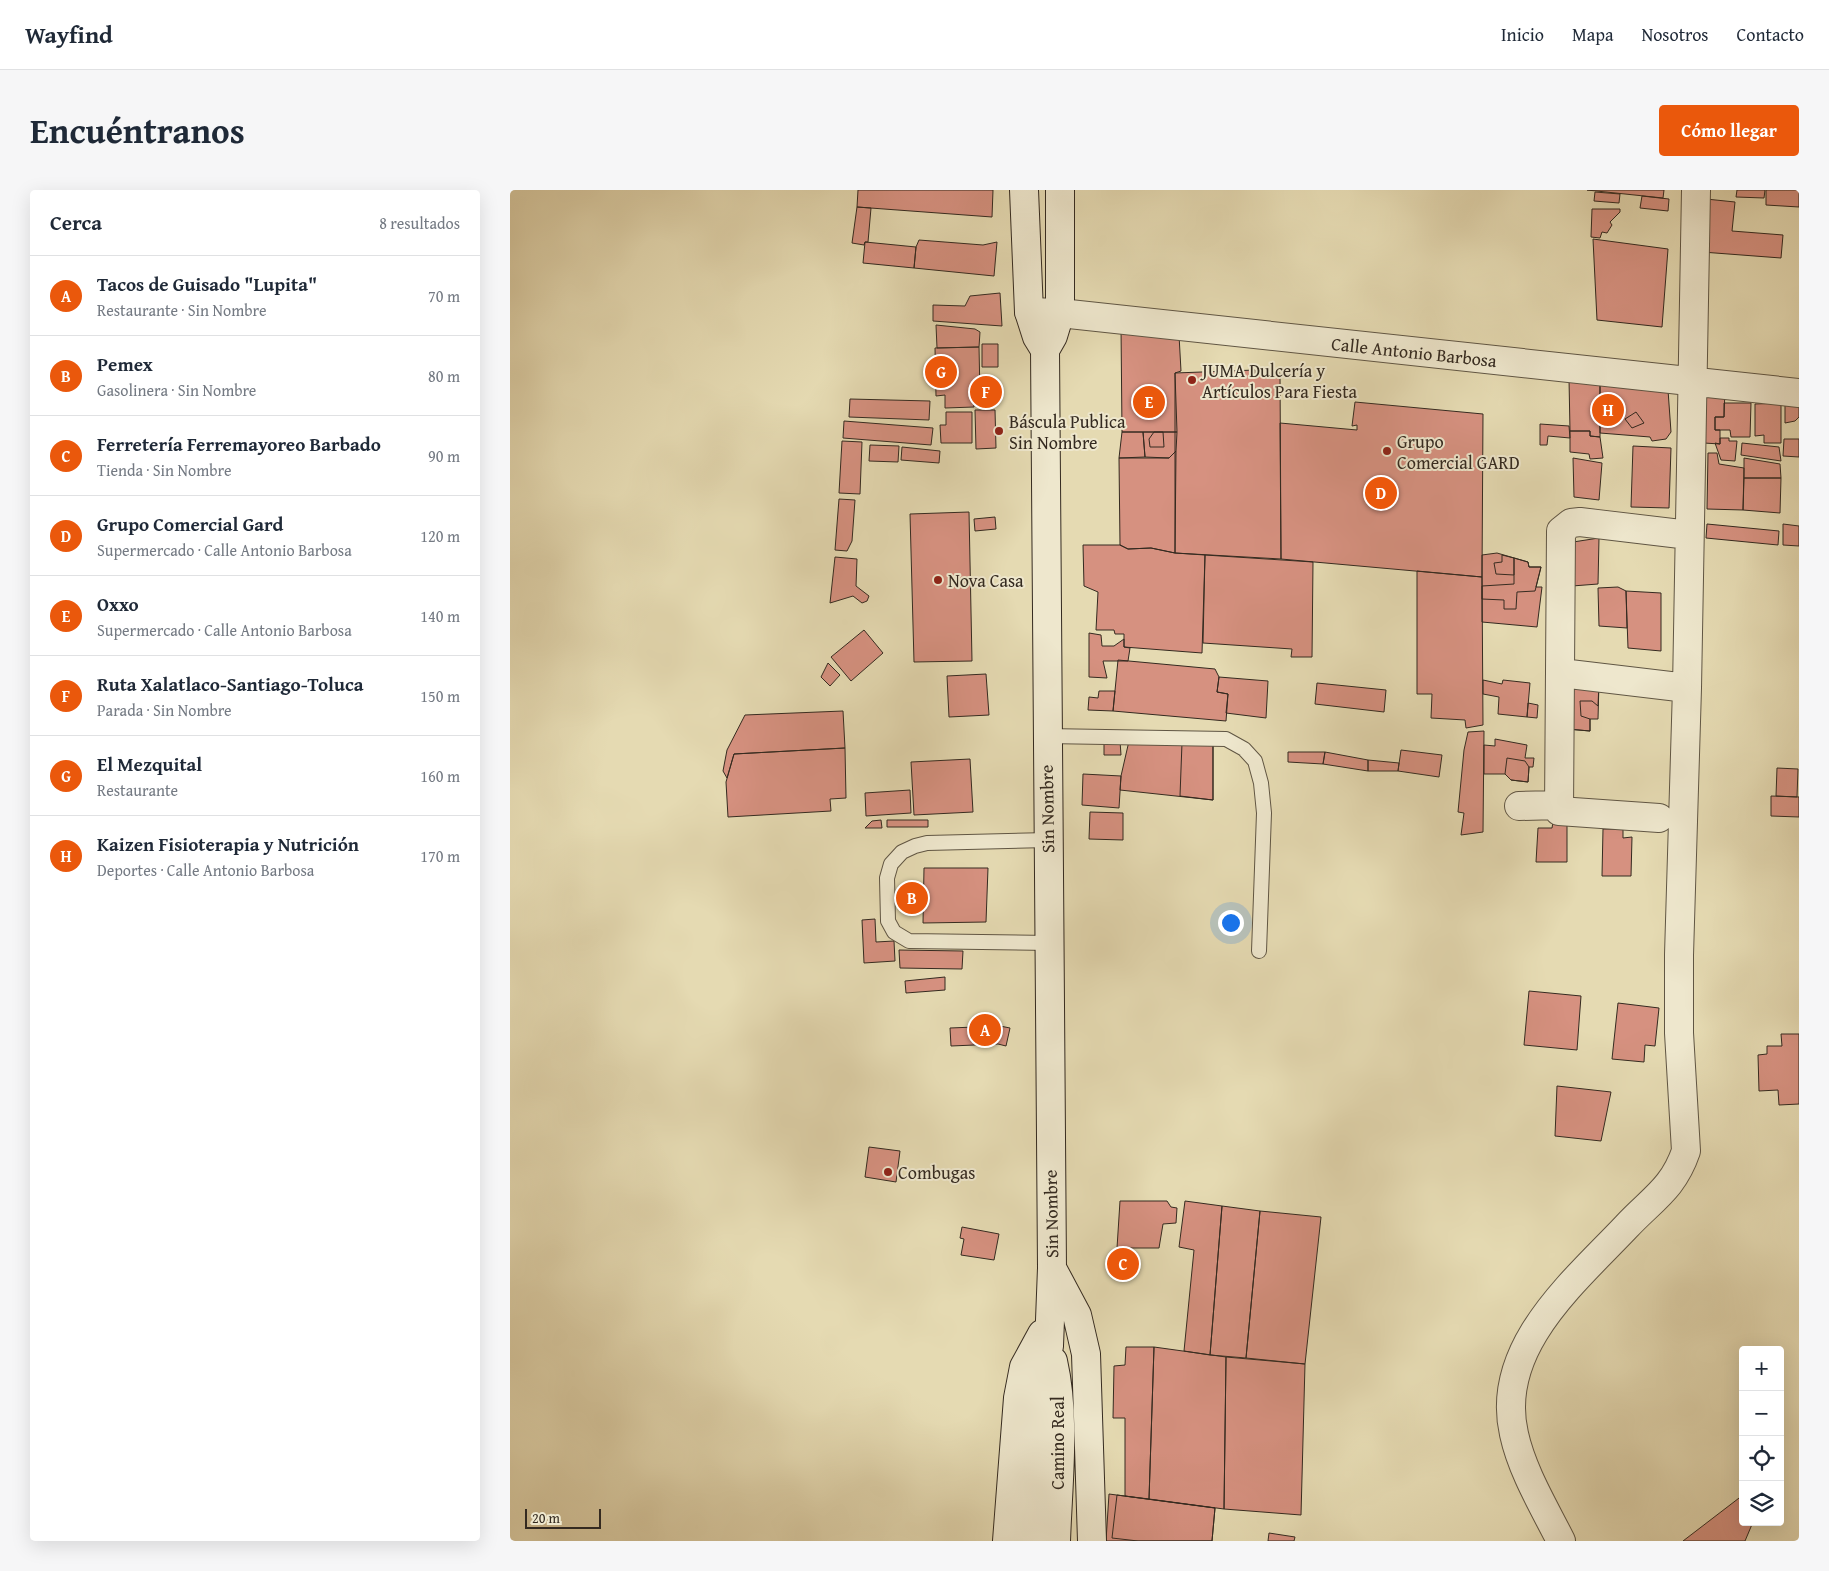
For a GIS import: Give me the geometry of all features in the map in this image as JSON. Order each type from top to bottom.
[{"type":"street","points":[[1024,190],[1029,312],[1037,337],[1045,350],[1053,336],[1060,313],[1060,190]]},
{"type":"street","points":[[1561,1541],[1526,1468],[1514,1434],[1511,1414],[1513,1386],[1518,1363],[1533,1334],[1549,1311],[1639,1213],[1668,1187],[1681,1166],[1686,1151],[1679,1033],[1678,955],[1687,688],[1696,190]]},
{"type":"street","name":"Calle Antonio Barbosa","points":[[1029,312],[1060,313],[1799,393]]},
{"type":"street","name":"Sin Nombre","points":[[1045,350],[1046,736],[1052,1268],[1050,1334]]},
{"type":"street","points":[[1660,818],[1559,811],[1562,531],[1571,523],[1580,522],[1689,535]]},
{"type":"street","points":[[1561,673],[1687,688]]},
{"type":"street","points":[[1519,806],[1559,805]]},
{"type":"street","points":[[1052,1268],[1077,1315],[1086,1354],[1092,1541]]},
{"type":"street","points":[[1007,1541],[1018,1398],[1024,1367],[1034,1347],[1050,1334]]},
{"type":"street","points":[[1032,1541],[1040,1384],[1050,1334]]},
{"type":"street","name":"Camino Real","points":[[1050,1334],[1058,1382],[1056,1541]]},
{"type":"lane","points":[[1046,736],[1226,739],[1244,749],[1255,761],[1261,783],[1264,813],[1259,951]]},
{"type":"lane","points":[[1048,840],[944,842],[915,846],[902,852],[891,864],[888,878],[888,921],[894,932],[908,941],[1049,944]]},
{"type":"building","points":[[858,190],[993,190],[992,217],[857,207]]},
{"type":"building","points":[[1587,190],[1664,190],[1663,198]]},
{"type":"building","points":[[1737,190],[1765,190],[1764,198],[1736,197]]},
{"type":"building","points":[[1766,190],[1799,190],[1799,207],[1766,205]]},
{"type":"building","points":[[1595,192],[1620,194],[1619,203],[1594,201]]},
{"type":"building","points":[[1642,196],[1669,199],[1668,211],[1640,208]]},
{"type":"building","points":[[1706,199],[1735,202],[1732,231],[1783,235],[1781,258],[1702,252]]},
{"type":"building","points":[[857,207],[871,208],[868,242],[865,242],[864,245],[852,243]]},
{"type":"building","points":[[1592,209],[1620,209],[1620,212],[1610,222],[1612,225],[1607,233],[1602,232],[1600,238],[1591,237]]},
{"type":"building","points":[[1593,239],[1668,249],[1662,327],[1597,320]]},
{"type":"building","points":[[919,240],[983,245],[997,242],[994,276],[914,268],[916,247]]},
{"type":"building","points":[[865,242],[916,247],[914,268],[863,263]]},
{"type":"building","points":[[1000,293],[1002,326],[933,321],[933,305],[965,306],[970,296]]},
{"type":"building","points":[[936,325],[975,329],[980,332],[979,347],[937,348]]},
{"type":"building","points":[[1121,327],[1179,335],[1181,371],[1175,373],[1177,432],[1122,432]]},
{"type":"building","points":[[982,344],[998,344],[998,367],[982,367]]},
{"type":"building","points":[[979,347],[980,395],[973,396],[974,407],[945,408],[945,395],[936,396],[935,348]]},
{"type":"building","points":[[1255,370],[1255,374],[1280,373],[1281,559],[1175,553],[1175,373]]},
{"type":"building","points":[[1569,379],[1600,384],[1600,437],[1590,436],[1590,431],[1570,431]]},
{"type":"building","points":[[1600,384],[1668,390],[1671,432],[1666,439],[1652,441],[1650,437],[1600,433]]},
{"type":"building","points":[[1705,390],[1725,390],[1724,417],[1715,417],[1715,430],[1720,430],[1720,444],[1704,443]]},
{"type":"building","points":[[1785,397],[1799,399],[1799,417],[1795,421],[1785,423]]},
{"type":"building","points":[[850,399],[930,401],[929,420],[849,417]]},
{"type":"building","name":"Grupo Comercial GARD","points":[[1355,402],[1483,414],[1482,577],[1281,559],[1280,423],[1357,430],[1357,425],[1352,426]]},
{"type":"building","points":[[1724,403],[1751,403],[1750,437],[1731,437],[1730,430],[1715,430],[1715,417],[1724,417]]},
{"type":"building","points":[[1781,403],[1781,443],[1764,443],[1764,435],[1755,436],[1755,404]]},
{"type":"building","points":[[975,410],[995,410],[996,448],[976,449]]},
{"type":"building","points":[[946,412],[972,412],[972,443],[941,443],[940,425],[946,425]]},
{"type":"building","points":[[1636,412],[1644,423],[1632,428],[1625,419]]},
{"type":"building","points":[[844,421],[933,428],[931,445],[843,438]]},
{"type":"building","points":[[1540,424],[1569,426],[1570,438],[1548,436],[1547,445],[1540,445]]},
{"type":"building","points":[[1570,431],[1590,431],[1590,436],[1600,437],[1603,458],[1590,459],[1589,454],[1570,452]]},
{"type":"building","points":[[1122,432],[1143,432],[1145,457],[1119,458]]},
{"type":"building","points":[[1143,432],[1177,432],[1176,451],[1169,458],[1145,457]]},
{"type":"building","points":[[1154,432],[1163,432],[1164,447],[1150,447],[1149,439]]},
{"type":"building","points":[[1720,438],[1729,438],[1729,441],[1737,441],[1735,461],[1721,460],[1715,443],[1720,444]]},
{"type":"building","points":[[1784,439],[1799,439],[1799,457],[1783,456]]},
{"type":"building","points":[[842,441],[862,442],[860,494],[839,493]]},
{"type":"building","points":[[1742,443],[1779,447],[1781,461],[1741,455]]},
{"type":"building","points":[[870,445],[899,446],[898,462],[869,461]]},
{"type":"building","points":[[1633,446],[1671,448],[1669,508],[1631,507]]},
{"type":"building","points":[[902,447],[940,451],[939,463],[901,460]]},
{"type":"building","points":[[1176,451],[1175,553],[1151,548],[1128,549],[1120,545],[1119,458],[1169,458]]},
{"type":"building","points":[[1708,453],[1717,453],[1719,464],[1744,468],[1743,510],[1707,509]]},
{"type":"building","points":[[1573,458],[1602,463],[1599,500],[1574,497]]},
{"type":"building","points":[[1744,458],[1780,464],[1781,478],[1744,478]]},
{"type":"building","points":[[1744,478],[1781,478],[1780,513],[1743,510]]},
{"type":"building","points":[[839,499],[855,500],[852,541],[847,551],[835,550]]},
{"type":"building","points":[[969,512],[972,661],[914,662],[910,514]]},
{"type":"building","points":[[995,517],[996,529],[975,531],[974,519]]},
{"type":"building","points":[[1707,524],[1779,531],[1778,545],[1706,538]]},
{"type":"building","points":[[1783,524],[1799,526],[1799,546],[1783,545]]},
{"type":"building","points":[[1599,538],[1598,584],[1572,586],[1573,542]]},
{"type":"building","points":[[1083,545],[1120,545],[1128,549],[1151,548],[1175,553],[1205,555],[1202,653],[1124,647],[1124,634],[1115,634],[1114,630],[1096,630],[1098,592],[1084,586]]},
{"type":"building","points":[[1497,553],[1528,562],[1529,567],[1541,567],[1536,587],[1542,587],[1537,627],[1482,622],[1482,555]]},
{"type":"building","points":[[1205,555],[1313,562],[1312,657],[1291,657],[1292,649],[1203,643]]},
{"type":"building","points":[[1502,555],[1514,558],[1514,575],[1496,574],[1494,563],[1502,562]]},
{"type":"building","points":[[835,557],[857,559],[856,586],[869,596],[867,601],[862,603],[853,596],[830,603]]},
{"type":"building","points":[[1514,558],[1528,562],[1529,567],[1541,567],[1535,591],[1517,592],[1516,609],[1504,609],[1504,600],[1482,599],[1482,586],[1514,584]]},
{"type":"building","points":[[1417,571],[1482,577],[1483,725],[1466,728],[1465,720],[1431,718],[1432,694],[1417,694]]},
{"type":"building","points":[[1618,587],[1626,591],[1627,628],[1599,626],[1598,588]]},
{"type":"building","points":[[1626,591],[1661,593],[1661,651],[1628,648]]},
{"type":"building","points":[[864,630],[883,653],[851,681],[831,657]]},
{"type":"building","points":[[1089,633],[1101,635],[1102,646],[1114,646],[1124,639],[1124,647],[1130,648],[1128,661],[1103,661],[1107,678],[1089,677]]},
{"type":"building","points":[[1118,660],[1215,669],[1219,677],[1217,692],[1228,694],[1226,721],[1113,711]]},
{"type":"building","points":[[828,663],[840,675],[830,686],[821,677]]},
{"type":"building","points":[[986,674],[989,715],[949,717],[947,676]]},
{"type":"building","points":[[1219,677],[1268,681],[1266,718],[1226,713],[1228,694],[1217,692]]},
{"type":"building","points":[[1568,677],[1599,682],[1598,719],[1590,719],[1590,731],[1567,729]]},
{"type":"building","points":[[1568,677],[1599,682],[1598,706],[1592,701],[1580,701],[1581,716],[1590,719],[1590,731],[1567,729]]},
{"type":"building","points":[[1483,680],[1502,684],[1503,680],[1530,683],[1527,717],[1498,714],[1499,697],[1483,694]]},
{"type":"building","points":[[1317,683],[1386,690],[1384,712],[1315,704]]},
{"type":"building","points":[[1099,691],[1115,691],[1113,711],[1088,710],[1089,697],[1098,698]]},
{"type":"building","points":[[1528,703],[1538,705],[1537,718],[1527,717]]},
{"type":"building","points":[[843,711],[845,748],[734,754],[727,778],[723,771],[727,750],[745,715]]},
{"type":"building","points":[[1484,731],[1483,832],[1461,835],[1464,813],[1458,812],[1464,750],[1468,732]]},
{"type":"building","points":[[1495,739],[1527,745],[1525,758],[1534,758],[1533,767],[1529,767],[1528,782],[1511,780],[1505,774],[1484,774],[1484,745],[1495,746]]},
{"type":"building","points":[[1120,741],[1121,755],[1104,755],[1104,742]]},
{"type":"building","points":[[1129,741],[1213,744],[1213,800],[1120,790],[1121,776]]},
{"type":"building","points":[[1182,743],[1213,744],[1213,800],[1180,796]]},
{"type":"building","points":[[845,748],[846,798],[830,799],[831,811],[728,817],[726,782],[734,754]]},
{"type":"building","points":[[1401,750],[1442,755],[1439,777],[1398,771]]},
{"type":"building","points":[[1288,752],[1325,752],[1323,764],[1288,762]]},
{"type":"building","points":[[1325,752],[1368,760],[1368,771],[1323,764]]},
{"type":"building","points":[[1507,758],[1525,761],[1529,767],[1528,782],[1511,780],[1505,774]]},
{"type":"building","points":[[970,759],[973,812],[914,815],[911,762]]},
{"type":"building","points":[[1368,760],[1399,763],[1398,771],[1368,771]]},
{"type":"building","points":[[1777,768],[1798,769],[1797,797],[1776,796]]},
{"type":"building","points":[[1083,774],[1121,776],[1119,808],[1082,805]]},
{"type":"building","points":[[910,790],[911,813],[866,816],[865,793]]},
{"type":"building","points":[[1771,796],[1799,797],[1799,817],[1771,816]]},
{"type":"building","points":[[1090,812],[1123,813],[1123,840],[1089,839]]},
{"type":"building","points":[[881,820],[882,828],[865,828],[872,821]]},
{"type":"building","points":[[887,820],[928,820],[928,827],[887,827]]},
{"type":"building","points":[[1553,822],[1567,822],[1567,862],[1536,862],[1538,828],[1552,828]]},
{"type":"building","points":[[1603,829],[1623,829],[1623,838],[1632,837],[1631,876],[1602,876]]},
{"type":"building","points":[[924,868],[988,868],[986,922],[923,923]]},
{"type":"building","points":[[875,919],[876,942],[894,941],[895,961],[864,963],[862,920]]},
{"type":"building","points":[[899,950],[963,951],[962,969],[900,968]]},
{"type":"building","points":[[945,977],[945,990],[906,993],[905,981]]},
{"type":"building","points":[[1529,991],[1581,996],[1577,1050],[1524,1045]]},
{"type":"building","points":[[1618,1003],[1659,1008],[1655,1046],[1645,1045],[1644,1062],[1612,1059]]},
{"type":"building","points":[[1000,1026],[1010,1028],[1006,1046],[998,1044],[951,1046],[950,1028]]},
{"type":"building","points":[[1781,1034],[1799,1034],[1799,1104],[1779,1105],[1778,1090],[1759,1091],[1758,1055],[1767,1054],[1767,1046],[1782,1046]]},
{"type":"building","points":[[1557,1086],[1611,1092],[1601,1141],[1555,1136]]},
{"type":"building","points":[[869,1147],[900,1151],[896,1182],[865,1177]]},
{"type":"building","points":[[1120,1201],[1167,1201],[1171,1207],[1177,1208],[1176,1223],[1163,1224],[1159,1248],[1117,1248]]},
{"type":"building","points":[[1185,1201],[1222,1206],[1210,1355],[1184,1351],[1194,1250],[1179,1247]]},
{"type":"building","points":[[1222,1206],[1260,1211],[1246,1358],[1210,1355]]},
{"type":"building","points":[[1260,1211],[1321,1217],[1305,1364],[1246,1358]]},
{"type":"building","points":[[962,1227],[999,1234],[994,1260],[961,1255],[964,1239],[960,1238]]},
{"type":"building","points":[[1126,1347],[1154,1347],[1149,1499],[1125,1496],[1125,1418],[1113,1418],[1114,1366],[1125,1365]]},
{"type":"building","points":[[1154,1347],[1226,1357],[1224,1509],[1149,1499]]},
{"type":"building","points":[[1226,1357],[1305,1364],[1301,1515],[1224,1509]]},
{"type":"building","points":[[1109,1494],[1215,1508],[1212,1541],[1106,1541]]},
{"type":"building","points":[[1117,1495],[1215,1508],[1212,1541],[1138,1541],[1112,1538]]},
{"type":"building","points":[[1739,1498],[1739,1526],[1751,1526],[1745,1541],[1683,1541]]},
{"type":"building","points":[[1269,1533],[1295,1537],[1294,1541],[1268,1541]]},
{"type":"place","name":"El Mezquital","points":[[941,372]]},
{"type":"place","name":"JUMA Dulcería y Artículos Para Fiesta","points":[[1192,380]]},
{"type":"place","name":"Ruta Xalatlaco-Santiago-Toluca","points":[[986,392]]},
{"type":"place","name":"Oxxo","points":[[1149,402]]},
{"type":"place","name":"Kaizen Fisioterapia y Nutrición","points":[[1608,410]]},
{"type":"place","name":"Báscula Publica Sin Nombre","points":[[999,431]]},
{"type":"place","name":"Grupo Comercial GARD","points":[[1387,451]]},
{"type":"place","name":"Grupo Comercial Gard","points":[[1381,493]]},
{"type":"place","name":"Nova Casa","points":[[938,580]]},
{"type":"place","name":"Pemex","points":[[912,898]]},
{"type":"place","name":"Tacos de Guisado \"Lupita\"","points":[[985,1030]]},
{"type":"place","name":"Combugas","points":[[888,1172]]},
{"type":"place","name":"Ferretería Ferremayoreo Barbado","points":[[1123,1264]]}]
